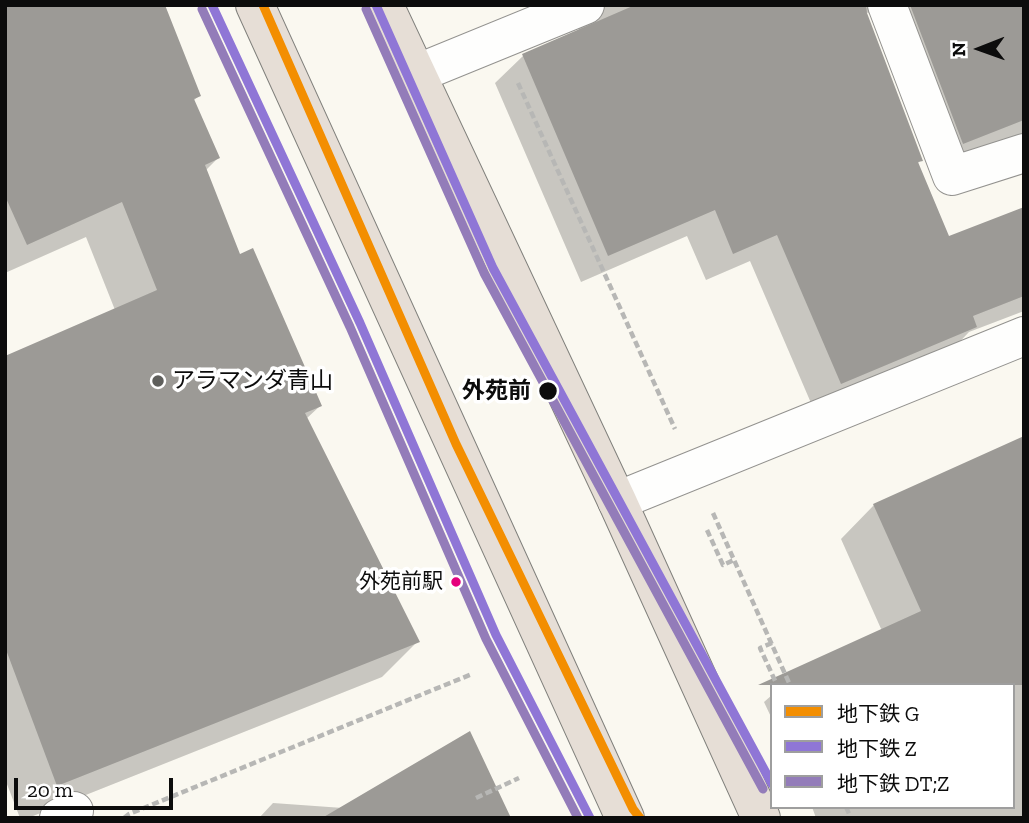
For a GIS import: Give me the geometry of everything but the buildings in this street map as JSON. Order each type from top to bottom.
[{"type":"highway","points":[[255,5],[625,818]]},
{"type":"highway","points":[[384,5],[617,501],[761,818]]},
{"type":"street","points":[[416,74],[585,5]]},
{"type":"street","points":[[887,5],[952,176],[1024,153]]},
{"type":"street","points":[[617,501],[1024,336]]},
{"type":"path","points":[[513,72],[789,683]]},
{"type":"path","points":[[707,530],[723,565],[734,560]]},
{"type":"path","points":[[772,643],[760,648],[777,683]]},
{"type":"path","points":[[124,818],[472,674]]},
{"type":"path","points":[[477,798],[519,778]]},
{"type":"metro line","name":"Z","points":[[212,5],[360,323],[496,635],[590,818]]},
{"type":"metro line","name":"G","points":[[263,5],[456,444],[633,809],[640,818]]},
{"type":"metro line","name":"Z","points":[[376,5],[493,268],[770,780]]},
{"type":"metro line","name":"DT;Z","points":[[202,9],[350,327],[486,639],[578,818]]},
{"type":"metro line","name":"DT;Z","points":[[366,9],[484,273],[763,789]]},
{"type":"place","name":"アラマンダ青山","points":[[158,381]]},
{"type":"place","name":"外苑前","points":[[548,391]]},
{"type":"place","name":"外苑前駅","points":[[456,582]]}]
